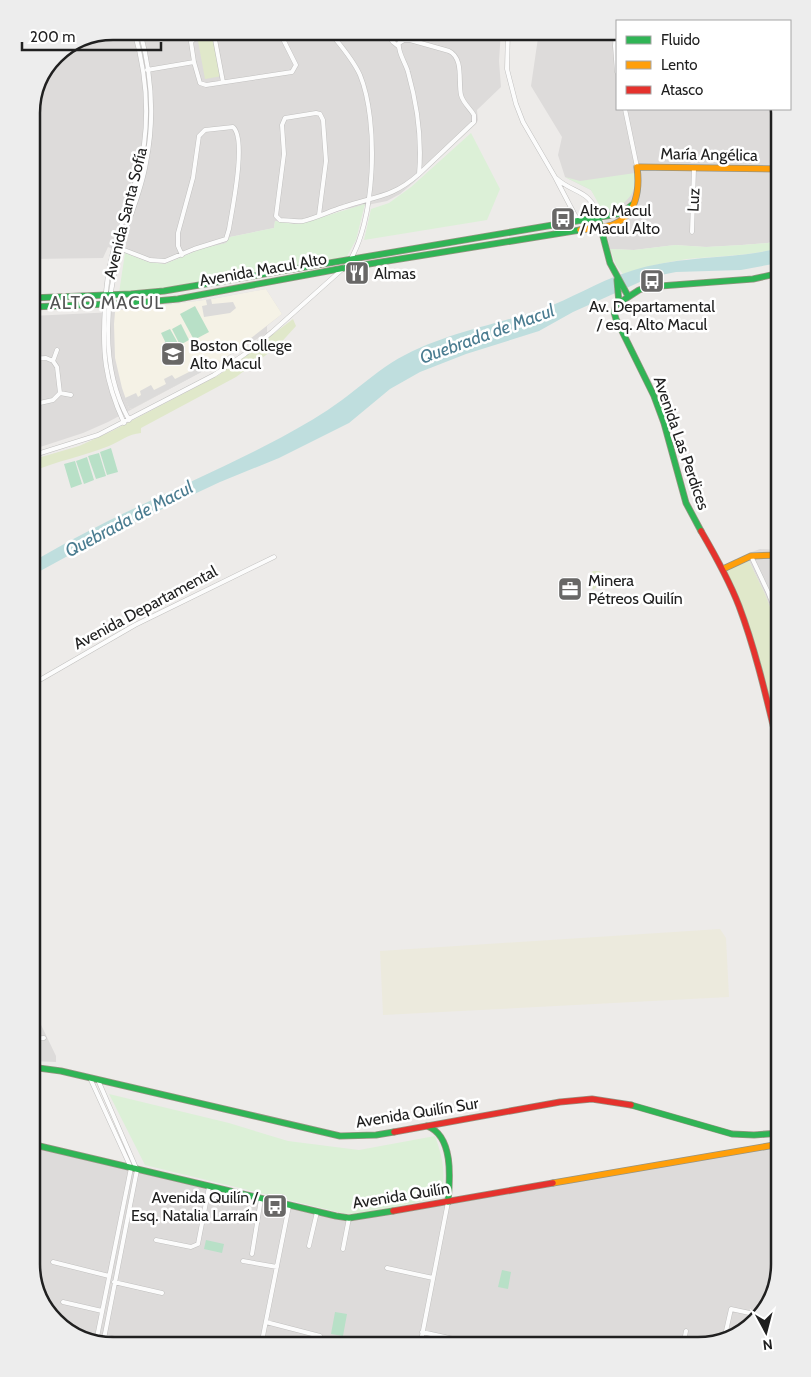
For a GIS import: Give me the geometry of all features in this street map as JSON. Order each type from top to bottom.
[{"type":"street","name":"Avenida Santa Sofía","points":[[124,423],[110,390],[104,363],[103,336],[114,247],[136,178],[144,142],[146,106],[143,70],[136,40]]},
{"type":"street","name":"Avenida Santa Sofía","points":[[109,295],[120,249],[141,188],[148,153],[151,117],[148,69],[142,40]]},
{"type":"street","points":[[192,40],[194,62],[200,83],[206,85],[292,72],[296,65],[284,40]]},
{"type":"street","points":[[215,40],[223,82]]},
{"type":"street","points":[[40,453],[81,441],[124,423],[230,364],[272,332],[351,260],[362,229],[368,201],[373,148],[365,93],[356,67],[336,40]]},
{"type":"street","points":[[391,40],[398,46],[408,72],[415,104],[419,140],[419,174]]},
{"type":"street","points":[[319,215],[326,161],[323,120],[320,114],[316,113],[288,117],[282,125],[284,154],[276,216],[280,220],[298,221],[319,215],[345,206],[368,201],[405,186],[474,122],[474,115],[462,98],[458,59],[453,53],[410,40],[402,40],[398,46]]},
{"type":"street","points":[[508,40],[507,69],[513,95],[524,122],[578,221]]},
{"type":"street","points":[[616,40],[616,63]]},
{"type":"street","points":[[143,70],[194,62]]},
{"type":"street","points":[[624,110],[639,183],[635,202]]},
{"type":"street","points":[[114,247],[156,261],[170,260],[182,255],[203,246],[223,242],[227,238],[239,162],[237,133],[233,127],[205,130],[200,133],[188,198],[178,233],[178,246],[182,255]]},
{"type":"street","name":"María Angélica","points":[[637,166],[771,169]]},
{"type":"street","name":"Luz","points":[[692,232],[694,168]]},
{"type":"street","points":[[555,177],[588,197],[594,205],[607,256],[622,291],[628,296]]},
{"type":"street","name":"Avenida Macul Alto","points":[[40,298],[164,292],[622,213],[635,202]]},
{"type":"street","name":"Avenida Macul Alto","points":[[40,307],[178,299],[344,268],[600,227],[622,220],[630,212],[635,202]]},
{"type":"street","points":[[619,302],[639,290],[656,285],[748,279],[771,275]]},
{"type":"street","points":[[619,302],[622,291]]},
{"type":"street","name":"Avenida Las Perdices","points":[[619,302],[614,308],[616,319],[659,408],[686,503],[723,569],[743,619],[771,717]]},
{"type":"street","name":"Avenida Santa Sofía","points":[[108,304],[108,340],[111,369],[116,389],[129,420]]},
{"type":"street","points":[[53,361],[57,350]]},
{"type":"street","points":[[40,358],[46,358],[53,361],[56,367],[60,393]]},
{"type":"street","points":[[60,393],[71,396]]},
{"type":"street","points":[[40,403],[53,400],[60,393]]},
{"type":"street","points":[[723,569],[751,556],[771,556]]},
{"type":"street","points":[[751,556],[771,600]]},
{"type":"street","name":"Avenida Departamental","points":[[40,680],[136,625],[274,557]]},
{"type":"street","points":[[40,1038],[44,1038]]},
{"type":"street","name":"Avenida Quilín Sur","points":[[40,1068],[90,1078],[329,1134],[364,1136],[569,1101],[601,1100],[637,1106],[724,1132],[754,1135],[771,1134]]},
{"type":"street","points":[[90,1078],[134,1169],[97,1335]]},
{"type":"street","points":[[98,1080],[134,1169],[104,1336],[108,1337]]},
{"type":"street","points":[[421,1337],[448,1202],[449,1169],[438,1131],[440,1125],[448,1121]]},
{"type":"street","points":[[423,1126],[433,1127],[438,1131]]},
{"type":"street","points":[[754,1135],[756,1148]]},
{"type":"street","points":[[766,1135],[764,1141],[766,1146]]},
{"type":"street","name":"Avenida Quilín","points":[[40,1146],[289,1206],[349,1218],[771,1145]]},
{"type":"street","points":[[156,1240],[191,1247],[198,1244],[210,1187]]},
{"type":"street","points":[[252,1254],[261,1199]]},
{"type":"street","points":[[263,1337],[289,1206]]},
{"type":"street","points":[[309,1246],[317,1212]]},
{"type":"street","points":[[343,1249],[349,1218]]},
{"type":"street","points":[[243,1261],[277,1267]]},
{"type":"street","points":[[53,1262],[109,1276]]},
{"type":"street","points":[[387,1268],[433,1278]]},
{"type":"street","points":[[114,1282],[162,1293]]},
{"type":"street","points":[[63,1302],[102,1311]]},
{"type":"street","points":[[726,1331],[731,1309],[741,1311]]},
{"type":"street","points":[[101,1318],[107,1320]]},
{"type":"street","points":[[266,1322],[320,1336]]},
{"type":"street","points":[[685,1337],[686,1330]]},
{"type":"street","points":[[422,1332],[445,1337]]},
{"type":"shaded area","points":[[113,40],[500,40],[499,61],[501,87],[477,110],[478,120],[476,124],[400,194],[387,201],[342,210],[303,223],[294,224],[275,221],[274,228],[230,237],[228,242],[224,244],[201,249],[165,264],[148,262],[108,247],[103,258],[40,259],[41,99],[52,72],[72,52],[99,41]]},
{"type":"shaded area","points":[[538,40],[616,40],[616,110],[771,110],[771,242],[706,247],[675,245],[634,250],[610,249],[602,210],[598,200],[591,190],[565,177],[558,155],[562,137],[531,86]]},
{"type":"shaded area","points":[[266,289],[282,314],[267,326],[267,333],[205,370],[108,422],[83,433],[40,447],[40,316],[115,312],[128,309],[129,311],[142,310],[142,308],[212,299]]},
{"type":"shaded area","name":"Boston College Alto Macul","points":[[266,289],[282,314],[224,359],[132,409],[129,408],[115,358],[114,324],[115,312],[117,310],[142,310],[142,308],[212,299]]},
{"type":"shaded area","points":[[211,299],[212,304],[233,302],[236,308],[230,313],[204,317],[202,306],[207,305],[206,300]]},
{"type":"shaded area","points":[[203,365],[205,370],[132,409],[129,408],[125,398],[136,393],[138,397],[141,395],[140,391],[151,385],[154,390],[166,384],[164,379],[172,375],[175,379]]},
{"type":"shaded area","points":[[760,549],[771,550],[771,610],[749,561],[749,553]]},
{"type":"shaded area","points":[[720,929],[726,938],[729,997],[383,1015],[380,951]]},
{"type":"shaded area","points":[[40,1023],[56,1056],[56,1062],[40,1061]]},
{"type":"shaded area","points":[[40,1144],[342,1216],[359,1215],[771,1147],[771,1264],[769,1283],[757,1307],[741,1307],[741,1323],[717,1335],[698,1337],[108,1337],[90,1333],[72,1325],[52,1305],[44,1287],[40,1264]]},
{"type":"green space","points":[[216,40],[222,76],[205,79],[198,41]]},
{"type":"green space","points":[[471,133],[500,189],[487,220],[364,240],[371,209],[389,203],[411,187]]},
{"type":"green space","points":[[635,173],[634,188],[627,199],[616,207],[602,210],[591,190],[565,177],[580,181]]},
{"type":"green space","points":[[365,204],[356,240],[346,258],[164,289],[119,293],[125,253],[148,262],[165,264],[201,249],[226,243],[230,237],[274,228],[275,221],[294,224],[303,223]]},
{"type":"green space","points":[[771,242],[771,250],[679,260],[623,274],[616,265],[610,249],[634,250],[675,245],[706,247]]},
{"type":"green space","points":[[195,306],[209,332],[194,340],[180,314]]},
{"type":"green space","points":[[293,319],[296,326],[277,347],[236,377],[141,428],[141,433],[128,436],[100,450],[40,469],[40,457],[79,446],[112,431],[219,375]]},
{"type":"green space","points":[[181,324],[189,340],[180,345],[172,329]]},
{"type":"green space","points":[[170,329],[179,345],[169,350],[161,333]]},
{"type":"green space","points":[[111,448],[118,472],[107,475],[100,452]]},
{"type":"green space","points":[[99,453],[106,476],[96,479],[88,456]]},
{"type":"green space","points":[[87,457],[94,480],[84,484],[76,461]]},
{"type":"green space","points":[[75,461],[82,484],[71,488],[64,464]]},
{"type":"green space","points":[[749,561],[771,610],[771,706],[766,687],[726,571]]},
{"type":"green space","points":[[593,571],[606,574],[603,582],[593,590],[589,574]]},
{"type":"green space","points":[[109,1094],[229,1123],[288,1141],[359,1150],[435,1136],[443,1166],[441,1197],[354,1216],[145,1165]]},
{"type":"green space","points":[[206,1240],[224,1244],[222,1253],[204,1249]]},
{"type":"green space","points":[[502,1270],[511,1272],[508,1289],[498,1287]]},
{"type":"green space","points":[[335,1312],[347,1314],[343,1336],[331,1334]]},
{"type":"water","name":"Quebrada de Macul","points":[[771,250],[771,264],[741,270],[676,272],[651,277],[573,312],[539,331],[466,354],[420,372],[390,389],[349,423],[279,458],[220,482],[156,512],[40,571],[40,558],[124,513],[282,437],[335,405],[391,363],[427,345],[542,309],[640,268],[670,262]]},
{"type":"traffic: fast","points":[[40,298],[164,291],[612,215],[622,213],[632,205]]},
{"type":"traffic: fast","points":[[598,217],[610,263],[628,296]]},
{"type":"traffic: fast","points":[[40,307],[135,303],[178,299],[344,268],[580,230]]},
{"type":"traffic: fast","points":[[701,531],[686,503],[664,423],[654,396],[614,312],[616,305],[647,287],[753,279],[771,275]]},
{"type":"traffic: fast","points":[[617,280],[619,303]]},
{"type":"traffic: fast","points":[[40,1068],[61,1071],[340,1136],[376,1135],[394,1132]]},
{"type":"traffic: fast","points":[[631,1105],[732,1134],[771,1134]]},
{"type":"traffic: fast","points":[[427,1126],[436,1131],[446,1148],[449,1170],[448,1202]]},
{"type":"traffic: fast","points":[[40,1146],[336,1216],[349,1218],[393,1211]]},
{"type":"traffic: slow","points":[[580,230],[612,225],[627,215],[632,208],[637,193],[637,167],[771,169]]},
{"type":"traffic: slow","points":[[723,569],[751,556],[771,555]]},
{"type":"traffic: slow","points":[[553,1183],[771,1146]]},
{"type":"traffic: jam","points":[[701,531],[717,558],[735,596],[751,642],[771,717]]},
{"type":"traffic: jam","points":[[394,1132],[560,1102],[592,1099],[631,1105]]},
{"type":"traffic: jam","points":[[393,1211],[553,1183]]},
{"type":"place","name":"Alto Macul / Macul Alto","points":[[563,219]]},
{"type":"place","name":"Almas","points":[[357,273]]},
{"type":"place","name":"Av. Departamental / esq. Alto Macul","points":[[652,281]]},
{"type":"place","name":"Boston College Alto Macul","points":[[173,354]]},
{"type":"place","name":"Minera Pétreos Quilín","points":[[570,589]]},
{"type":"place","name":"Avenida Quilín / Esq. Natalia Larraín","points":[[275,1206]]},
{"type":"district","name":"ALTO MACUL","points":[[107,303]]}]
